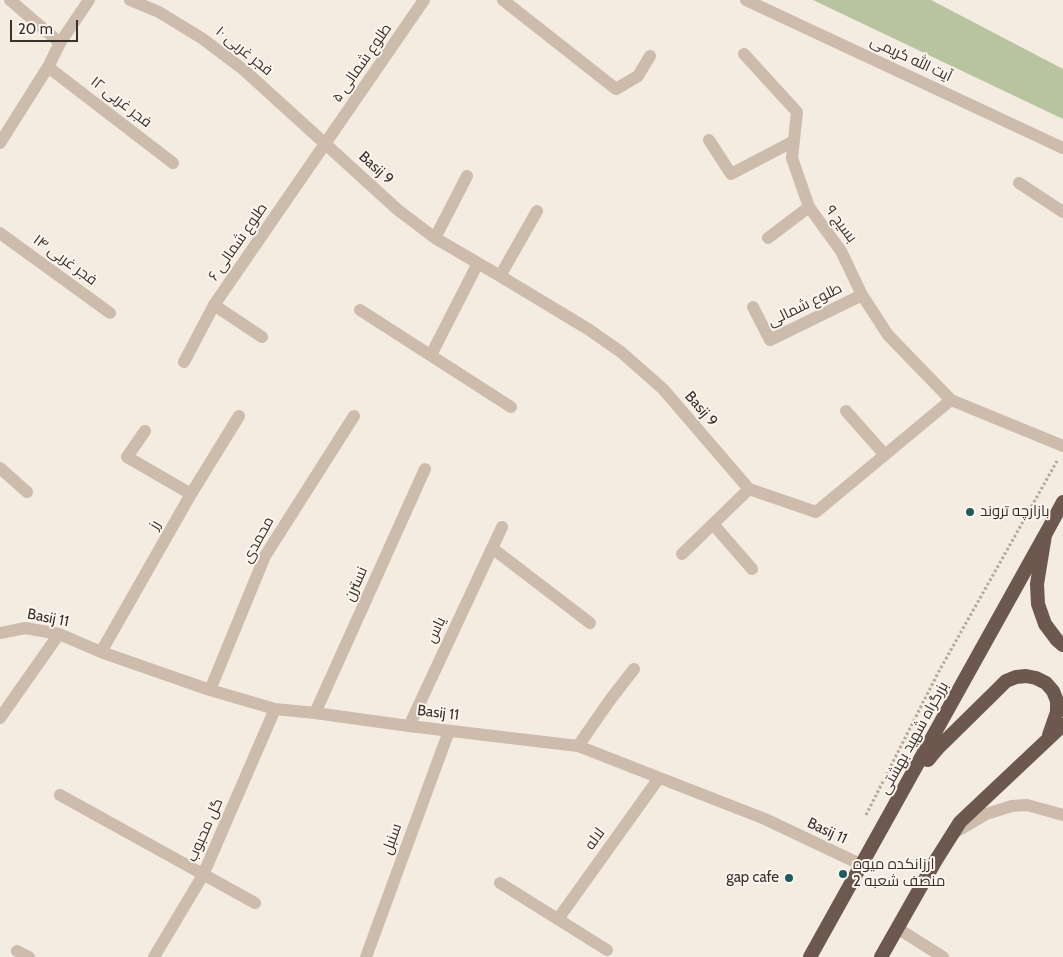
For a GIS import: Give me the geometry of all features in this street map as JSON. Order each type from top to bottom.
[{"type":"highway","name":"بزرگراه شهید بهشتی","points":[[810,957],[908,784],[1063,502]]},
{"type":"highway","points":[[1045,534],[1037,584],[1038,604],[1045,624],[1063,645]]},
{"type":"highway","points":[[908,784],[938,748],[1006,681],[1016,677],[1036,678],[1046,683],[1053,691],[1057,701],[1058,712],[1046,741]]},
{"type":"highway","points":[[881,957],[960,822],[976,805],[1063,726]]},
{"type":"street","points":[[10,0],[60,43]]},
{"type":"street","points":[[1,138],[89,0]]},
{"type":"street","name":"فجر غربی ۱۰","points":[[130,0],[159,12],[203,39],[244,70],[326,144]]},
{"type":"street","name":"طلوع شمالی ۵","points":[[326,144],[424,0]]},
{"type":"street","points":[[503,0],[616,89],[638,76],[650,56]]},
{"type":"street","name":"آیت الله کریمی","points":[[746,0],[1063,148]]},
{"type":"street","name":"بسیج ۹","points":[[744,54],[797,112],[792,158],[809,208],[841,251],[862,295],[888,335],[951,400]]},
{"type":"street","name":"فجر غربی ۱۲","points":[[48,67],[173,163]]},
{"type":"street","points":[[709,140],[731,174],[794,141]]},
{"type":"street","name":"Basij 9","points":[[326,144],[398,210],[435,238],[588,329],[621,352],[663,389],[749,489]]},
{"type":"street","name":"طلوع شمالی ۶","points":[[184,362],[214,305],[326,144]]},
{"type":"street","points":[[435,238],[467,176]]},
{"type":"street","points":[[1019,184],[1063,212]]},
{"type":"street","points":[[768,238],[809,208]]},
{"type":"street","points":[[500,276],[536,211]]},
{"type":"street","name":"فجر غربی ۱۴","points":[[0,233],[110,313]]},
{"type":"street","points":[[431,355],[478,263]]},
{"type":"street","name":"طلوع شمالی","points":[[753,307],[770,340],[862,295]]},
{"type":"street","points":[[214,305],[262,337]]},
{"type":"street","points":[[360,310],[511,407]]},
{"type":"street","points":[[682,554],[749,489],[816,512],[951,400],[1061,452]]},
{"type":"street","points":[[846,411],[885,455]]},
{"type":"street","name":"رز","points":[[101,652],[191,494],[239,416]]},
{"type":"street","name":"محمدی","points":[[210,690],[265,556],[354,416]]},
{"type":"street","points":[[145,432],[128,457],[191,494]]},
{"type":"street","points":[[0,468],[27,492]]},
{"type":"street","name":"نسترن","points":[[315,713],[425,468]]},
{"type":"street","points":[[713,524],[752,569]]},
{"type":"street","name":"یاس","points":[[409,726],[502,527]]},
{"type":"street","points":[[492,548],[590,623]]},
{"type":"street","name":"Basij 11","points":[[0,633],[25,628],[59,634],[101,652],[210,690],[275,710],[315,713],[578,746],[630,768],[765,819],[862,865]]},
{"type":"street","points":[[0,718],[59,634]]},
{"type":"street","points":[[578,746],[634,669]]},
{"type":"street","name":"گل محبوب","points":[[154,957],[203,875],[275,710]]},
{"type":"street","name":"سنبل","points":[[366,957],[449,731]]},
{"type":"street","name":"لاله","points":[[558,919],[660,778]]},
{"type":"street","points":[[60,795],[255,903]]},
{"type":"street","points":[[952,834],[986,814],[1012,806],[1027,806],[1063,815]]},
{"type":"street","points":[[500,883],[606,950]]},
{"type":"street","points":[[898,928],[943,957]]},
{"type":"path","points":[[863,821],[938,673],[1061,452]]},
{"type":"green space","points":[[813,0],[931,0],[1063,69],[1063,119]]},
{"type":"place","name":"بازارچه تروند","points":[[970,512]]},
{"type":"place","name":"ارزانکده میوه منصف شعبه 2","points":[[843,874]]},
{"type":"place","name":"gap cafe","points":[[789,878]]}]
